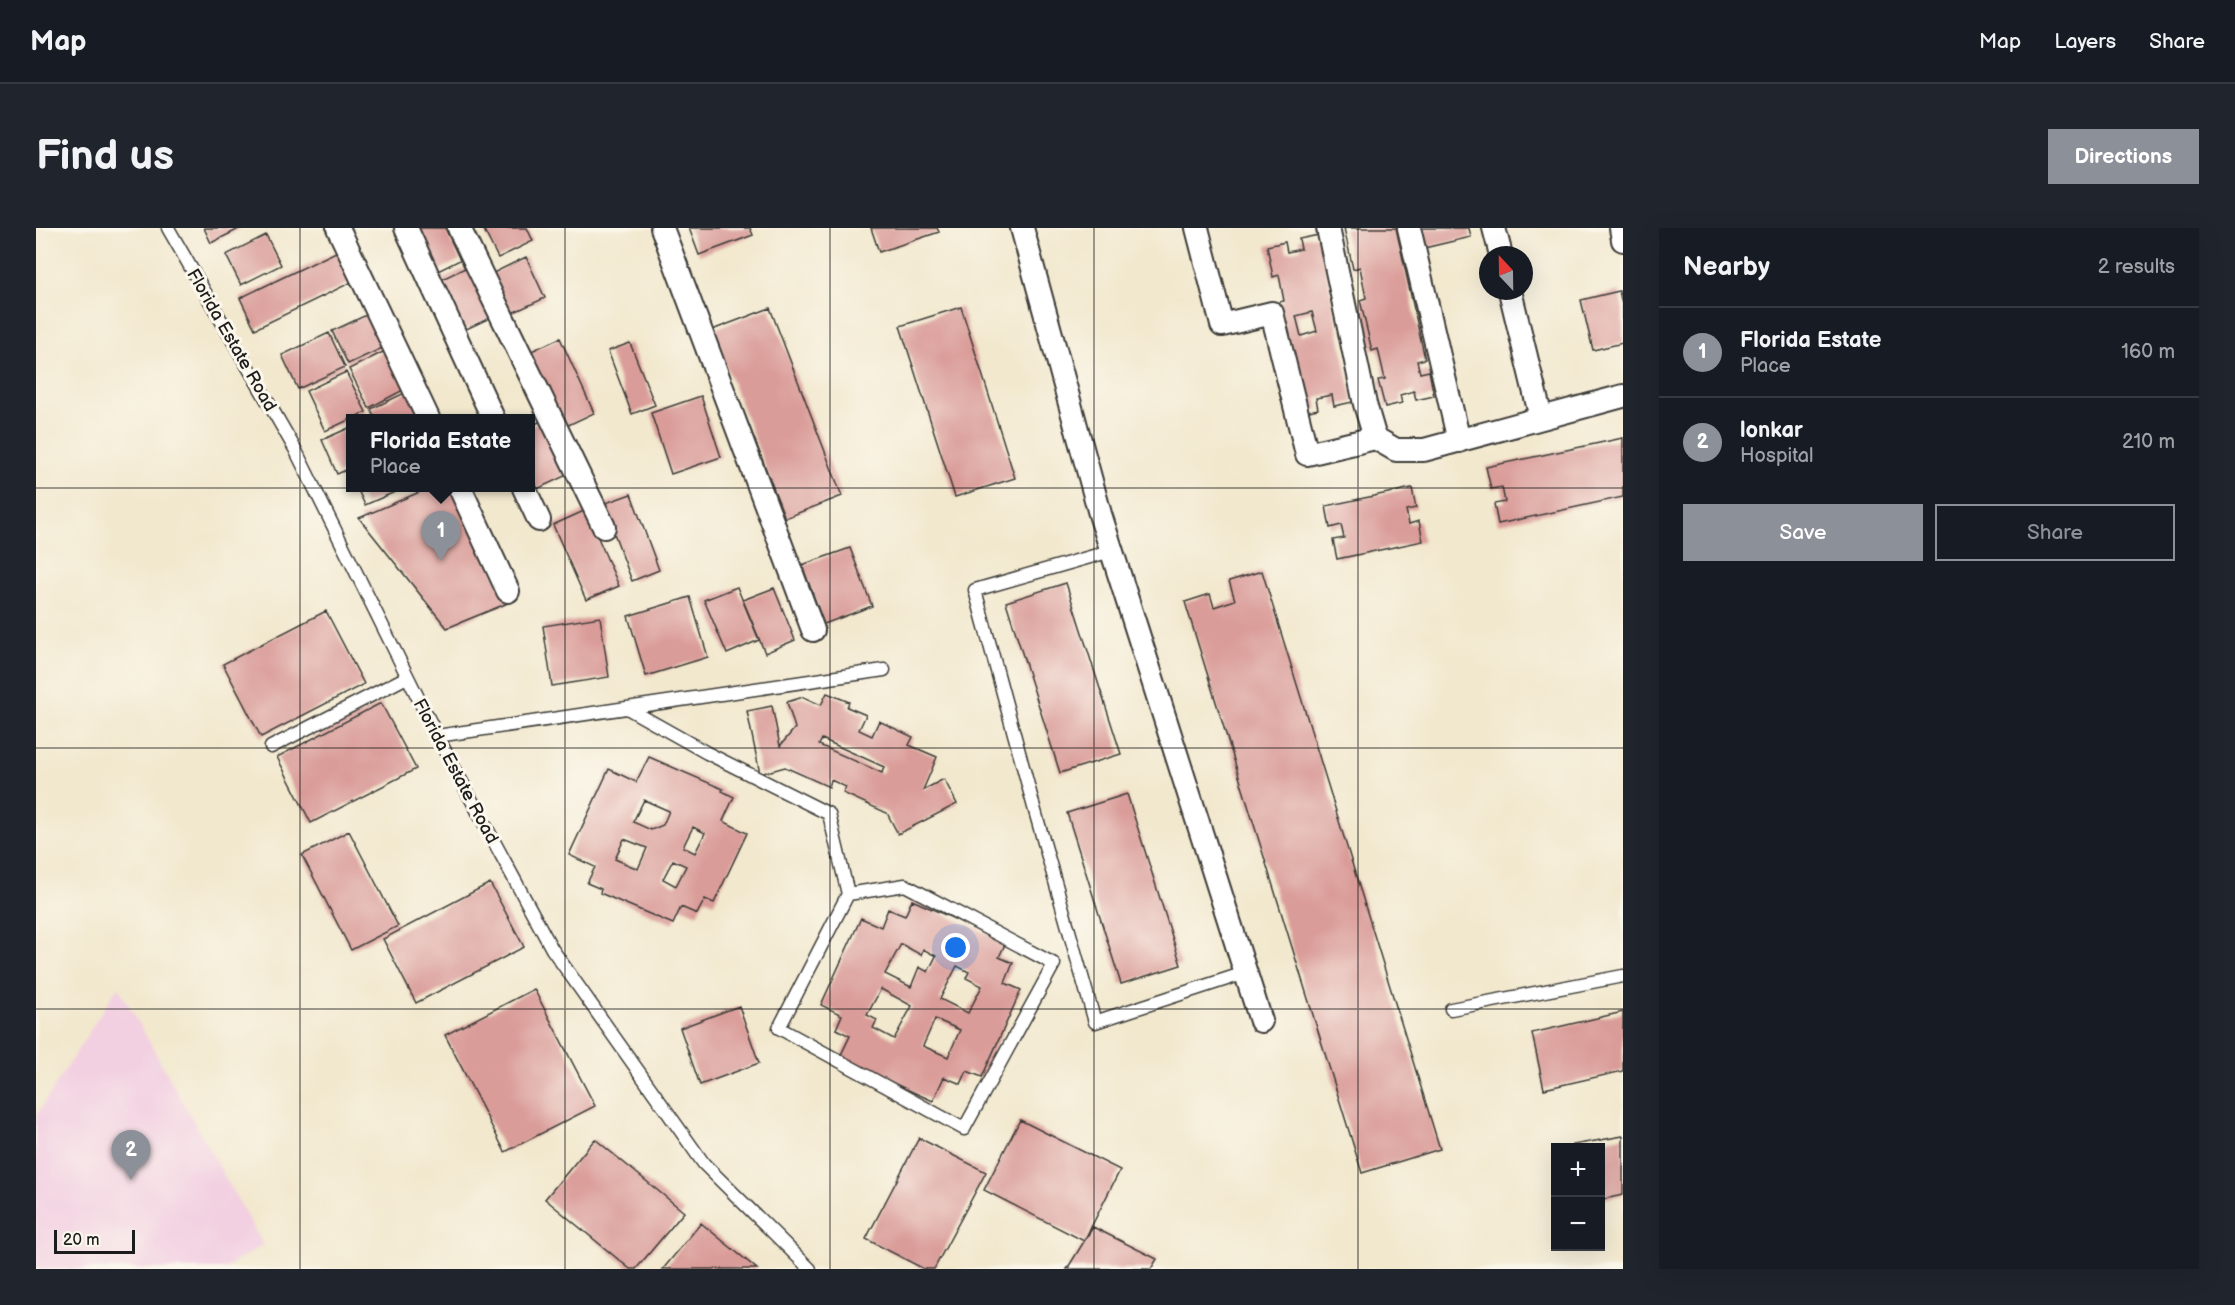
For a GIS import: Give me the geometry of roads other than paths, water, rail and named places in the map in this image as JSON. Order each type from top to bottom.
[{"type":"street","points":[[338,228],[426,414]]},
{"type":"street","points":[[406,228],[491,414]]},
{"type":"street","points":[[459,228],[604,527]]},
{"type":"street","points":[[662,228],[813,630]]},
{"type":"street","points":[[1022,228],[1111,551],[1261,1021]]},
{"type":"street","points":[[1197,228],[1222,325],[1272,313],[1307,454],[1376,438]]},
{"type":"street","points":[[1328,228],[1365,404],[1376,438],[1396,450],[1424,450],[1623,396]]},
{"type":"street","points":[[1409,228],[1459,441]]},
{"type":"street","points":[[1494,228],[1499,246]]},
{"type":"street","points":[[1621,228],[1623,240]]},
{"type":"street","points":[[1512,300],[1541,418]]},
{"type":"street","points":[[462,492],[508,591]]},
{"type":"street","points":[[526,492],[539,520]]},
{"type":"lane","name":"Florida Estate Road","points":[[168,228],[295,449],[437,736],[552,950],[704,1164],[810,1269]]},
{"type":"lane","points":[[1111,551],[975,590],[1095,1022],[1245,973]]},
{"type":"lane","points":[[437,736],[884,670]]},
{"type":"lane","points":[[271,747],[407,677]]},
{"type":"lane","points":[[627,708],[706,753],[829,814],[848,894],[778,1028],[964,1129],[1053,964],[905,885],[848,894]]},
{"type":"lane","points":[[1451,1009],[1623,976]]},
{"type":"place","name":"Florida Estate","points":[[441,561]]},
{"type":"place","name":"lonkar","points":[[131,1180]]}]
